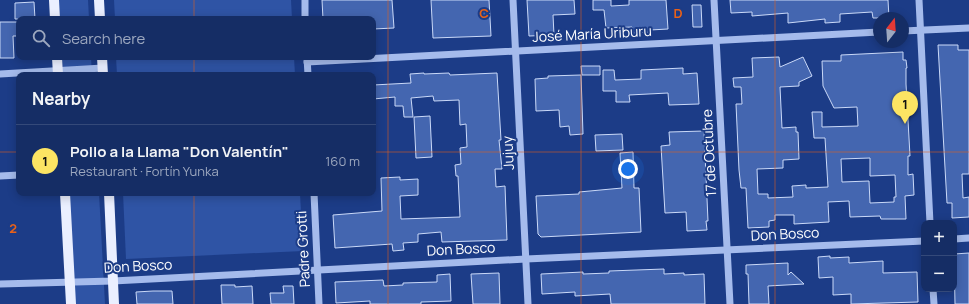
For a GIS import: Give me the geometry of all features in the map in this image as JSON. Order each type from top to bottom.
[{"type":"main road","points":[[54,0],[55,16]]},
{"type":"main road","points":[[99,0],[100,16]]},
{"type":"main road","points":[[57,60],[58,72]]},
{"type":"main road","points":[[102,60],[103,72]]},
{"type":"main road","points":[[66,196],[71,304]]},
{"type":"main road","points":[[109,196],[114,304]]},
{"type":"street","points":[[305,0],[305,16]]},
{"type":"street","name":"Jujuy","points":[[513,0],[528,304]]},
{"type":"street","name":"17 de Octubre","points":[[714,0],[730,304]]},
{"type":"street","points":[[919,0],[930,220]]},
{"type":"street","points":[[909,31],[969,28]]},
{"type":"street","name":"José María Uriburu","points":[[376,56],[873,32]]},
{"type":"street","points":[[307,60],[308,72]]},
{"type":"street","points":[[0,74],[16,74]]},
{"type":"street","points":[[0,176],[16,175]]},
{"type":"street","name":"Padre Grotti","points":[[314,196],[319,304]]},
{"type":"street","points":[[957,239],[969,238]]},
{"type":"street","name":"Don Bosco","points":[[0,284],[113,281],[526,259],[921,241]]},
{"type":"street","points":[[933,292],[934,304]]},
{"type":"shaded area","points":[[58,0],[88,0],[89,16],[59,16]]},
{"type":"shaded area","points":[[114,0],[291,0],[292,16],[115,16]]},
{"type":"shaded area","points":[[62,60],[91,60],[92,72],[63,72]]},
{"type":"shaded area","points":[[116,60],[294,60],[295,72],[117,72]]},
{"type":"shaded area","points":[[69,196],[99,196],[105,304],[75,304]]},
{"type":"shaded area","points":[[123,196],[300,196],[303,251],[126,259]]},
{"type":"building","points":[[322,0],[392,0],[394,28],[376,29],[376,16],[323,16]]},
{"type":"building","points":[[431,0],[489,0],[491,36],[433,38]]},
{"type":"building","points":[[527,0],[574,0],[575,14],[553,15],[554,35],[529,36]]},
{"type":"building","points":[[593,0],[611,0],[611,6],[629,5],[629,0],[666,0],[668,29],[633,33],[632,27],[606,28],[604,10],[593,10]]},
{"type":"building","points":[[730,0],[888,0],[889,12],[873,12],[873,18],[872,12],[840,14],[840,22],[825,23],[825,19],[788,23],[788,13],[752,16],[752,12],[731,13]]},
{"type":"building","points":[[34,2],[35,16],[16,16],[15,19],[15,3]]},
{"type":"building","points":[[692,5],[701,5],[702,27],[693,27]]},
{"type":"building","points":[[0,22],[16,22],[16,36],[13,36],[14,58],[0,58]]},
{"type":"building","points":[[938,45],[958,45],[958,50],[969,50],[969,174],[962,174],[963,198],[969,197],[969,217],[952,218],[952,203],[947,203]]},
{"type":"building","points":[[903,52],[903,60],[906,60],[907,68],[906,84],[910,156],[908,156],[908,175],[913,174],[914,195],[905,196],[906,219],[881,219],[880,216],[850,217],[849,201],[828,202],[829,222],[794,224],[794,215],[775,215],[775,220],[769,221],[769,227],[748,228],[746,188],[741,188],[739,170],[736,104],[742,104],[741,87],[734,87],[733,78],[753,77],[752,58],[779,57],[780,67],[803,57],[812,76],[799,82],[799,86],[780,87],[782,128],[796,127],[796,132],[798,132],[799,159],[783,160],[783,168],[757,169],[758,194],[768,194],[768,198],[793,197],[792,186],[806,185],[806,188],[828,187],[825,138],[814,138],[812,112],[822,112],[822,127],[858,126],[857,107],[834,108],[823,86],[822,61],[841,61],[841,55]],"holes":[[[870,158],[870,176],[895,175],[896,197],[894,197],[894,202],[870,203],[869,181],[842,182],[841,159]]]},
{"type":"building","points":[[581,66],[600,66],[600,75],[582,75]]},
{"type":"building","points":[[683,68],[683,74],[697,73],[699,104],[669,105],[668,93],[629,95],[630,102],[616,102],[616,91],[603,91],[603,70],[614,70],[615,80],[641,79],[641,70]]},
{"type":"building","points":[[449,73],[450,75],[497,73],[501,140],[499,140],[502,169],[495,169],[496,187],[505,186],[507,240],[442,242],[441,232],[418,234],[418,242],[403,243],[404,250],[393,251],[392,244],[335,248],[333,215],[382,211],[381,178],[400,177],[400,180],[418,179],[418,195],[400,196],[401,219],[460,217],[458,176],[456,176],[455,165],[461,164],[460,148],[467,147],[466,124],[460,125],[459,100],[434,101],[433,96],[411,98],[413,117],[404,117],[403,106],[395,106],[395,97],[376,99],[376,85],[411,83],[410,74]]},
{"type":"building","points":[[581,75],[583,134],[570,135],[569,126],[560,127],[559,110],[536,111],[535,79],[548,78],[548,76]]},
{"type":"building","points":[[430,116],[432,157],[416,158],[414,117]]},
{"type":"building","points":[[704,131],[708,221],[706,221],[707,230],[687,231],[686,212],[665,213],[661,146],[670,145],[669,132]]},
{"type":"building","points":[[622,134],[623,150],[596,151],[595,135]]},
{"type":"building","points":[[633,152],[634,188],[639,188],[641,232],[541,237],[538,234],[536,196],[579,194],[579,192],[622,188],[620,153]]},
{"type":"building","points":[[969,253],[969,304],[955,304],[955,292],[957,292],[957,254]]},
{"type":"building","points":[[830,256],[830,258],[849,257],[849,263],[883,261],[883,273],[917,272],[918,302],[851,304],[851,294],[833,295],[833,277],[819,278],[818,257]]},
{"type":"building","points":[[788,263],[788,275],[791,272],[804,284],[768,286],[769,304],[749,304],[748,274],[746,274],[746,265]]},
{"type":"building","points":[[664,269],[664,274],[704,274],[705,304],[611,304],[610,294],[575,296],[575,292],[542,294],[541,274],[583,272],[583,274],[609,273],[609,271]]},
{"type":"building","points":[[499,273],[500,304],[473,304],[471,274]]},
{"type":"building","points":[[450,274],[451,301],[421,302],[421,304],[370,304],[370,301],[336,303],[335,282],[383,280],[384,286],[403,285],[403,283],[437,282],[437,275]]},
{"type":"building","points":[[221,285],[235,285],[235,287],[252,286],[253,304],[222,304]]},
{"type":"building","points":[[283,286],[293,286],[294,304],[271,304],[270,293],[284,293]]},
{"type":"building","points":[[172,291],[173,304],[137,304],[136,292]]},
{"type":"place","name":"Pollo a la Llama \"Don Valentín\"","points":[[905,124]]}]
